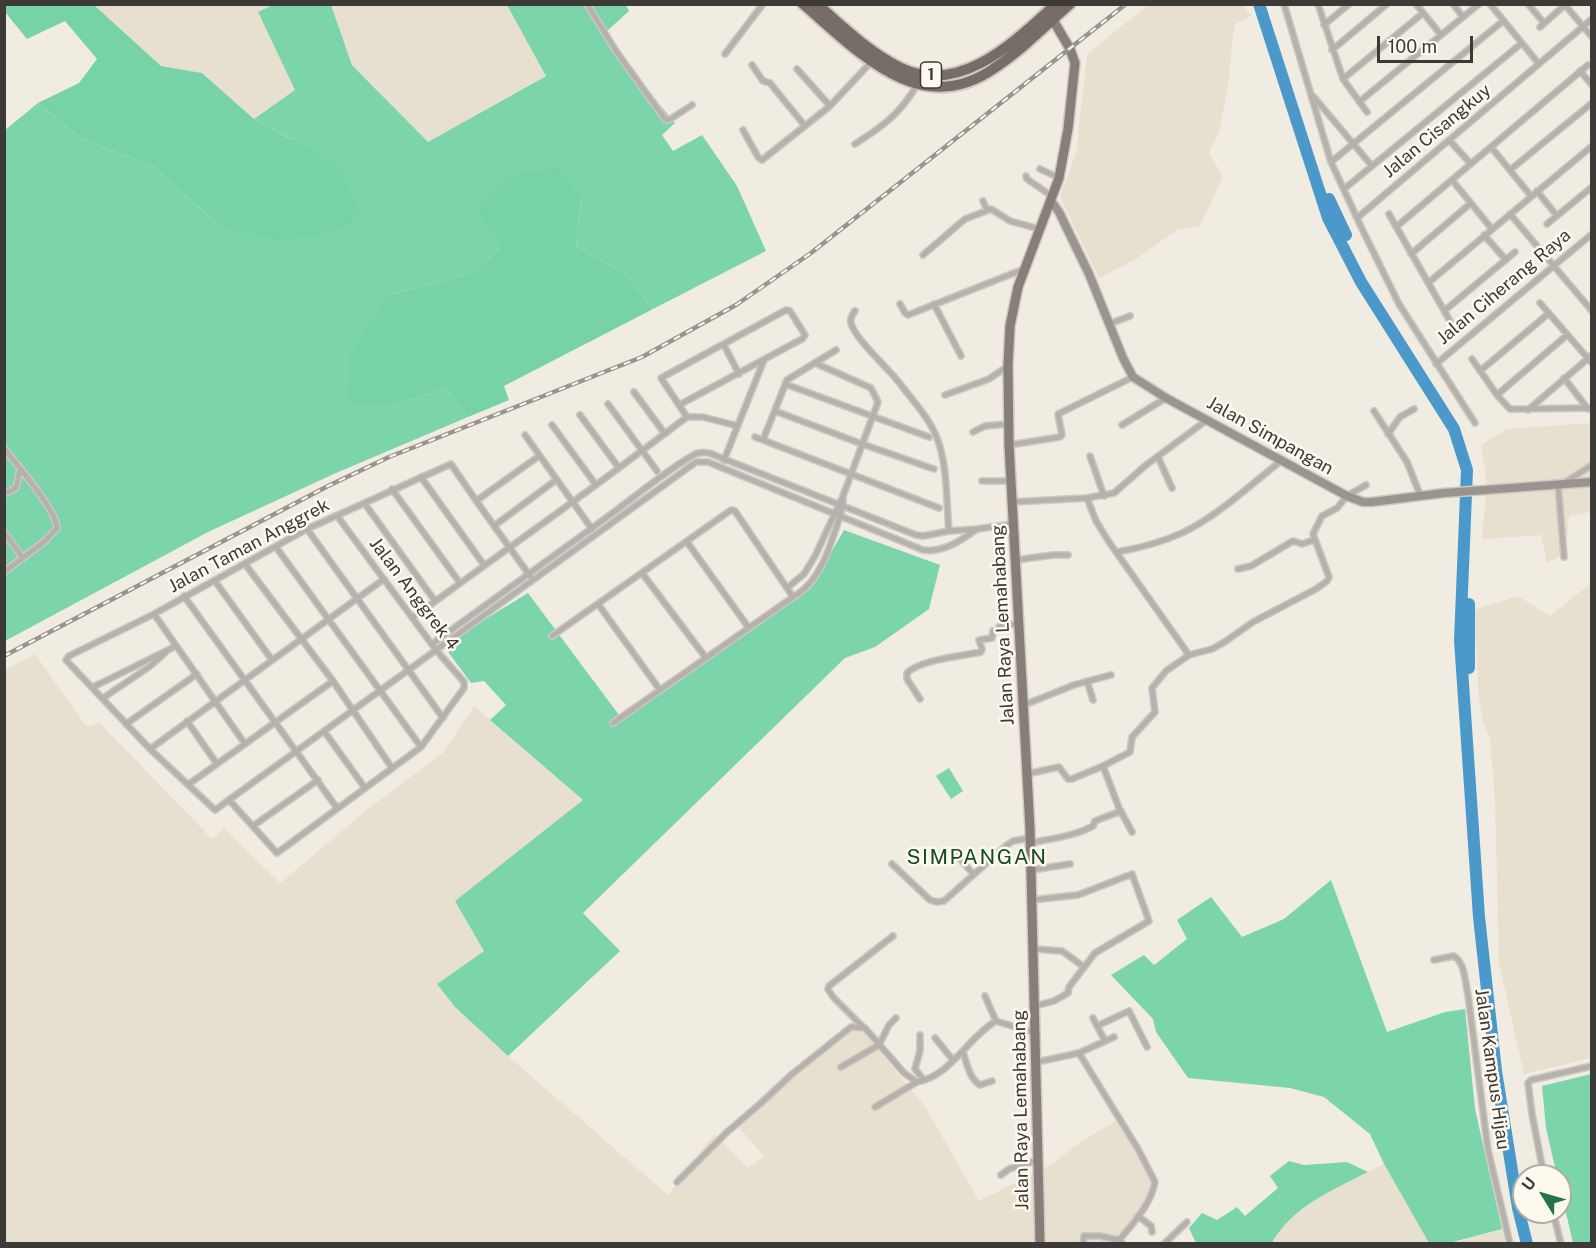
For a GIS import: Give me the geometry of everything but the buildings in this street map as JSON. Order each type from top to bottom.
[{"type":"highway","name":"1","points":[[804,4],[872,61],[893,74],[916,85],[946,87],[972,81],[1007,59],[1070,4]]},
{"type":"highway","name":"1","points":[[817,4],[872,50],[899,67],[922,74],[944,76],[984,62],[1056,4]]},
{"type":"main road","name":"Jalan Raya Lemahabang","points":[[1040,1244],[1040,1160],[1031,840],[1009,445],[1008,366],[1010,326],[1024,269],[1059,178],[1068,129],[1075,63],[1070,49],[1053,20]]},
{"type":"street","points":[[587,4],[616,51],[665,120],[669,120],[692,105]]},
{"type":"street","points":[[725,54],[763,4]]},
{"type":"street","points":[[1284,4],[1331,162],[1399,304],[1475,423]]},
{"type":"street","points":[[1318,4],[1343,79],[1367,112]]},
{"type":"street","points":[[1332,50],[1387,4]]},
{"type":"street","points":[[1416,4],[1442,35]]},
{"type":"street","points":[[1453,4],[1463,17]]},
{"type":"street","points":[[1359,102],[1479,4]]},
{"type":"street","points":[[1490,4],[1539,64]]},
{"type":"street","points":[[1528,4],[1542,25],[1565,4],[1591,35]]},
{"type":"street","points":[[1324,25],[1345,6]]},
{"type":"street","points":[[1343,79],[1423,13]]},
{"type":"street","name":"Jalan Cisangkuy","points":[[1357,218],[1592,20]]},
{"type":"street","points":[[1331,162],[1503,21]]},
{"type":"street","points":[[1344,189],[1522,43]]},
{"type":"street","points":[[743,130],[760,160],[830,106],[872,61]]},
{"type":"street","points":[[752,65],[763,81],[770,83],[805,126]]},
{"type":"street","points":[[1396,227],[1588,65]]},
{"type":"street","points":[[797,69],[830,106]]},
{"type":"street","points":[[1580,71],[1592,85]]},
{"type":"street","points":[[855,144],[886,124],[916,85]]},
{"type":"street","points":[[1311,94],[1372,166]]},
{"type":"street","points":[[1510,170],[1592,103]]},
{"type":"street","points":[[1449,140],[1470,164]]},
{"type":"street","points":[[1428,283],[1592,146]]},
{"type":"street","points":[[1491,147],[1510,170],[1557,216]]},
{"type":"street","points":[[1040,169],[1059,178]]},
{"type":"street","points":[[1009,445],[1060,437],[1062,435],[1058,414],[1133,377],[1089,274],[1059,212],[1052,199],[1026,176]]},
{"type":"street","points":[[1452,180],[1492,229]]},
{"type":"street","points":[[1547,224],[1592,187]]},
{"type":"street","points":[[983,201],[1010,221],[1039,230]]},
{"type":"street","points":[[1411,254],[1471,203]]},
{"type":"street","points":[[923,255],[965,219],[992,208]]},
{"type":"street","points":[[1389,214],[1450,321]]},
{"type":"street","points":[[1510,214],[1592,311]]},
{"type":"street","name":"Jalan Ciherang Raya","points":[[1436,364],[1592,234]]},
{"type":"street","points":[[1484,235],[1506,260]]},
{"type":"street","points":[[1444,311],[1515,252]]},
{"type":"street","points":[[900,304],[906,315],[1024,269]]},
{"type":"street","points":[[1528,410],[1564,378],[1590,359],[1540,303]]},
{"type":"street","points":[[934,304],[961,356]]},
{"type":"street","points":[[679,405],[804,337],[789,309],[661,378],[679,405],[687,417]]},
{"type":"street","points":[[855,311],[851,322],[856,334],[898,381],[925,416],[938,439],[944,471],[950,531]]},
{"type":"street","points":[[1480,371],[1548,314]]},
{"type":"street","points":[[1109,324],[1130,316]]},
{"type":"street","points":[[1497,395],[1567,335]]},
{"type":"street","points":[[723,345],[739,374]]},
{"type":"street","points":[[763,440],[785,384],[791,376],[836,350]]},
{"type":"street","points":[[1472,359],[1508,408],[1590,409]]},
{"type":"street","points":[[721,467],[764,360]]},
{"type":"street","points":[[613,723],[808,587],[815,577],[879,402],[871,388],[815,363]]},
{"type":"street","points":[[945,395],[989,379],[1008,366]]},
{"type":"street","name":"Jalan Simpangan","points":[[1133,377],[1166,398],[1281,461],[1363,502],[1444,493],[1592,482]]},
{"type":"street","points":[[1564,378],[1590,409]]},
{"type":"street","points":[[785,384],[929,436]]},
{"type":"street","points":[[634,392],[665,434]]},
{"type":"street","points":[[1122,425],[1166,398]]},
{"type":"street","points":[[608,405],[657,471]]},
{"type":"street","points":[[1388,434],[1400,417],[1414,408]]},
{"type":"street","points":[[775,411],[934,469]]},
{"type":"street","points":[[1374,411],[1407,462],[1421,497]]},
{"type":"street","points":[[580,415],[619,468]]},
{"type":"street","points":[[412,618],[687,417],[703,417],[738,426]]},
{"type":"street","points":[[1013,502],[1087,498],[1119,491],[1158,457],[1208,420]]},
{"type":"street","points":[[973,432],[985,426],[1008,424]]},
{"type":"street","points":[[552,425],[597,485]]},
{"type":"street","points":[[525,435],[596,534]]},
{"type":"street","points":[[755,437],[939,508]]},
{"type":"street","points":[[4,448],[57,523],[53,534],[4,572]]},
{"type":"street","points":[[176,646],[93,687],[150,749],[215,810],[408,670],[434,647],[529,574],[697,453],[709,453],[920,536],[1013,524]]},
{"type":"street","points":[[533,580],[476,501],[538,456]]},
{"type":"street","points":[[1090,456],[1104,496]]},
{"type":"street","points":[[1158,457],[1172,488]]},
{"type":"street","points":[[434,647],[533,580],[696,462],[705,461],[721,467],[927,551],[958,542],[977,529]]},
{"type":"street","points":[[1117,552],[1151,544],[1186,531],[1281,461]]},
{"type":"street","name":"Jalan Taman Anggrek","points":[[93,687],[67,661],[69,656],[154,615],[184,596],[307,529],[451,464],[476,501]]},
{"type":"street","points":[[1564,557],[1560,484],[1592,465]]},
{"type":"street","points":[[4,494],[16,488],[20,469]]},
{"type":"street","points":[[421,477],[484,565]]},
{"type":"street","points":[[494,526],[556,480]]},
{"type":"street","points":[[982,482],[1011,481]]},
{"type":"street","points":[[1027,774],[1059,767],[1068,778],[1072,779],[1130,752],[1132,737],[1155,712],[1152,688],[1166,670],[1189,656],[1212,649],[1253,622],[1327,581],[1329,577],[1312,534],[1317,529],[1319,520],[1337,508],[1347,496],[1366,485]]},
{"type":"street","points":[[650,486],[654,492]]},
{"type":"street","points":[[392,489],[460,583]]},
{"type":"street","points":[[1087,498],[1096,521],[1189,656]]},
{"type":"street","points":[[365,504],[435,602]]},
{"type":"street","points":[[552,636],[732,510],[793,597]]},
{"type":"street","points":[[787,588],[808,569],[837,515]]},
{"type":"street","name":"Jalan Anggrek 4","points":[[338,516],[434,647],[464,682],[464,688],[443,718]]},
{"type":"street","points":[[229,800],[277,853],[421,747],[443,718],[307,529]]},
{"type":"street","points":[[4,532],[24,558]]},
{"type":"street","points":[[1238,569],[1251,566],[1293,542],[1302,544],[1314,540]]},
{"type":"street","points":[[687,542],[749,628]]},
{"type":"street","points":[[276,547],[421,747]]},
{"type":"street","points":[[1016,560],[1068,555]]},
{"type":"street","points":[[245,564],[333,681],[392,768]]},
{"type":"street","points":[[642,573],[706,658]]},
{"type":"street","points":[[150,749],[384,579]]},
{"type":"street","points":[[215,581],[272,660]]},
{"type":"street","points":[[184,596],[337,808]]},
{"type":"street","points":[[598,604],[660,690]]},
{"type":"street","points":[[154,615],[245,744]]},
{"type":"street","points":[[999,627],[1019,623]]},
{"type":"street","points":[[920,699],[908,679],[907,673],[911,669],[923,663],[981,652],[980,640],[992,637],[993,631]]},
{"type":"street","points":[[103,698],[158,661],[167,651]]},
{"type":"street","points":[[126,724],[197,674]]},
{"type":"street","points":[[1024,705],[1087,681],[1110,675]]},
{"type":"street","points":[[189,784],[333,681]]},
{"type":"street","points":[[1087,681],[1093,700]]},
{"type":"street","points":[[187,721],[218,764]]},
{"type":"street","points":[[324,731],[365,788]]},
{"type":"street","points":[[1103,766],[1132,832]]},
{"type":"street","points":[[253,826],[318,780]]},
{"type":"street","points":[[892,864],[930,900],[944,901],[1012,841],[1072,835],[1093,826],[1095,820],[1121,811]]},
{"type":"street","points":[[957,855],[973,874]]},
{"type":"street","points":[[1032,870],[1070,864]]},
{"type":"street","points":[[1032,900],[1078,895],[1132,874],[1149,921],[1095,953],[1064,997],[1035,1006]]},
{"type":"street","points":[[893,936],[828,989],[904,1073],[917,1082]]},
{"type":"street","points":[[1034,949],[1062,951],[1084,968]]},
{"type":"street","name":"Jalan Kampus Hijau","points":[[1434,960],[1454,956],[1460,960],[1463,970],[1488,1150],[1510,1244]]},
{"type":"street","points":[[986,996],[996,1021]]},
{"type":"street","points":[[1097,1026],[1129,1011],[1147,1047]]},
{"type":"street","points":[[841,1067],[879,1045],[886,1030],[896,1018]]},
{"type":"street","points":[[1093,1018],[1105,1041]]},
{"type":"street","points":[[996,1021],[1036,1034]]},
{"type":"street","points":[[875,1107],[924,1080],[953,1060],[996,1021]]},
{"type":"street","points":[[677,1182],[726,1133],[791,1075],[851,1027],[864,1028]]},
{"type":"street","points":[[920,1035],[920,1051],[915,1069],[924,1080]]},
{"type":"street","points":[[1037,1062],[1079,1053],[1114,1037]]},
{"type":"street","points":[[935,1038],[953,1060]]},
{"type":"street","points":[[963,1052],[970,1073],[976,1082],[980,1085],[992,1081]]},
{"type":"street","points":[[1079,1053],[1138,1149],[1155,1182],[1153,1191],[1121,1242],[1100,1236],[1084,1236],[1083,1244]]},
{"type":"street","points":[[1542,1164],[1528,1083],[1531,1080],[1592,1066]]},
{"type":"street","points":[[1001,1175],[1009,1169],[1040,1160]]},
{"type":"street","points":[[1138,1216],[1151,1226],[1152,1232]]},
{"type":"street","points":[[1164,1244],[1187,1222]]},
{"type":"street","points":[[1556,1224],[1561,1244]]},
{"type":"shaded area","points":[[94,5],[273,5],[258,13],[296,90],[254,119],[202,73],[161,66]]},
{"type":"shaded area","points":[[331,5],[508,5],[546,75],[428,142],[352,64]]},
{"type":"shaded area","points":[[1148,5],[1243,5],[1251,16],[1234,25],[1229,80],[1219,132],[1209,153],[1223,176],[1200,226],[1177,230],[1136,259],[1099,278],[1060,197],[1076,153],[1087,54]]},
{"type":"shaded area","points":[[1591,423],[1591,512],[1569,516],[1566,553],[1547,563],[1541,535],[1482,539],[1487,482],[1481,445],[1507,429]]},
{"type":"shaded area","points":[[1591,583],[1591,1058],[1524,1074],[1499,964],[1495,799],[1490,740],[1483,722],[1479,698],[1474,610],[1518,596],[1550,616]]},
{"type":"shaded area","points":[[35,654],[87,727],[100,723],[212,839],[224,828],[280,883],[368,809],[443,753],[474,706],[583,800],[456,901],[484,951],[437,984],[455,1007],[508,1056],[668,1195],[714,1134],[748,1168],[764,1156],[736,1124],[858,1025],[926,1108],[979,1201],[1055,1163],[1073,1147],[1120,1118],[1153,1181],[1139,1215],[1115,1243],[5,1244],[5,670]]},
{"type":"shaded area","points":[[1384,1164],[1429,1243],[1272,1244],[1284,1224],[1323,1194]]},
{"type":"shaded area","points":[[1502,1229],[1505,1243],[1449,1244]]},
{"type":"green space","points":[[4,5],[94,5],[161,66],[202,73],[254,119],[340,167],[359,214],[343,229],[284,241],[221,227],[154,167],[81,138],[38,103],[79,83],[97,59],[65,21],[27,39],[5,12]]},
{"type":"green space","points":[[273,5],[331,5],[352,65],[428,142],[546,76],[507,5],[626,5],[629,11],[607,31],[640,81],[675,123],[662,135],[673,151],[702,135],[737,186],[766,251],[653,309],[625,274],[576,246],[581,199],[502,246],[474,272],[386,296],[398,403],[446,389],[468,417],[336,473],[208,532],[5,641],[5,130],[38,103],[81,138],[154,167],[221,227],[292,140],[254,119],[295,90],[258,12]]},
{"type":"green space","points":[[557,168],[581,199],[576,246],[625,274],[653,309],[504,386],[509,400],[468,417],[446,389],[398,403],[349,403],[351,355],[386,296],[474,272],[502,246],[479,210],[512,175]]},
{"type":"green space","points":[[844,530],[940,565],[929,609],[875,647],[845,658],[583,913],[620,951],[508,1056],[455,1007],[437,984],[484,951],[455,901],[583,800],[490,720],[506,705],[484,681],[471,683],[443,645],[528,593],[622,719],[810,589]]},
{"type":"green space","points":[[949,768],[963,791],[951,799],[936,776]]},
{"type":"green space","points":[[1331,880],[1387,1032],[1445,1012],[1465,1009],[1475,1109],[1502,1229],[1449,1243],[1429,1243],[1384,1164],[1370,1134],[1324,1097],[1290,1088],[1188,1078],[1156,1032],[1153,1019],[1111,975],[1144,955],[1154,965],[1187,939],[1177,920],[1211,897],[1242,937],[1284,919]]},
{"type":"green space","points":[[1591,1074],[1591,1243],[1573,1243],[1569,1224],[1572,1224],[1572,1164],[1554,1164],[1546,1128],[1542,1086]]},
{"type":"green space","points":[[1289,1161],[1304,1165],[1347,1162],[1368,1172],[1302,1209],[1280,1230],[1272,1243],[1196,1243],[1189,1228],[1202,1213],[1217,1220],[1237,1207],[1245,1216],[1278,1188],[1270,1176]]},
{"type":"waterway","points":[[1259,4],[1328,218],[1361,282],[1454,429],[1467,470],[1460,640],[1479,917],[1496,1071],[1518,1208],[1527,1244]]},
{"type":"waterway","points":[[1329,199],[1346,235]]},
{"type":"waterway","points":[[1469,604],[1469,668]]},
{"type":"railway","points":[[4,656],[328,486],[389,457],[642,357],[736,305],[811,253],[1126,4]]},
{"type":"district","name":"SIMPANGAN","points":[[977,858]]}]
